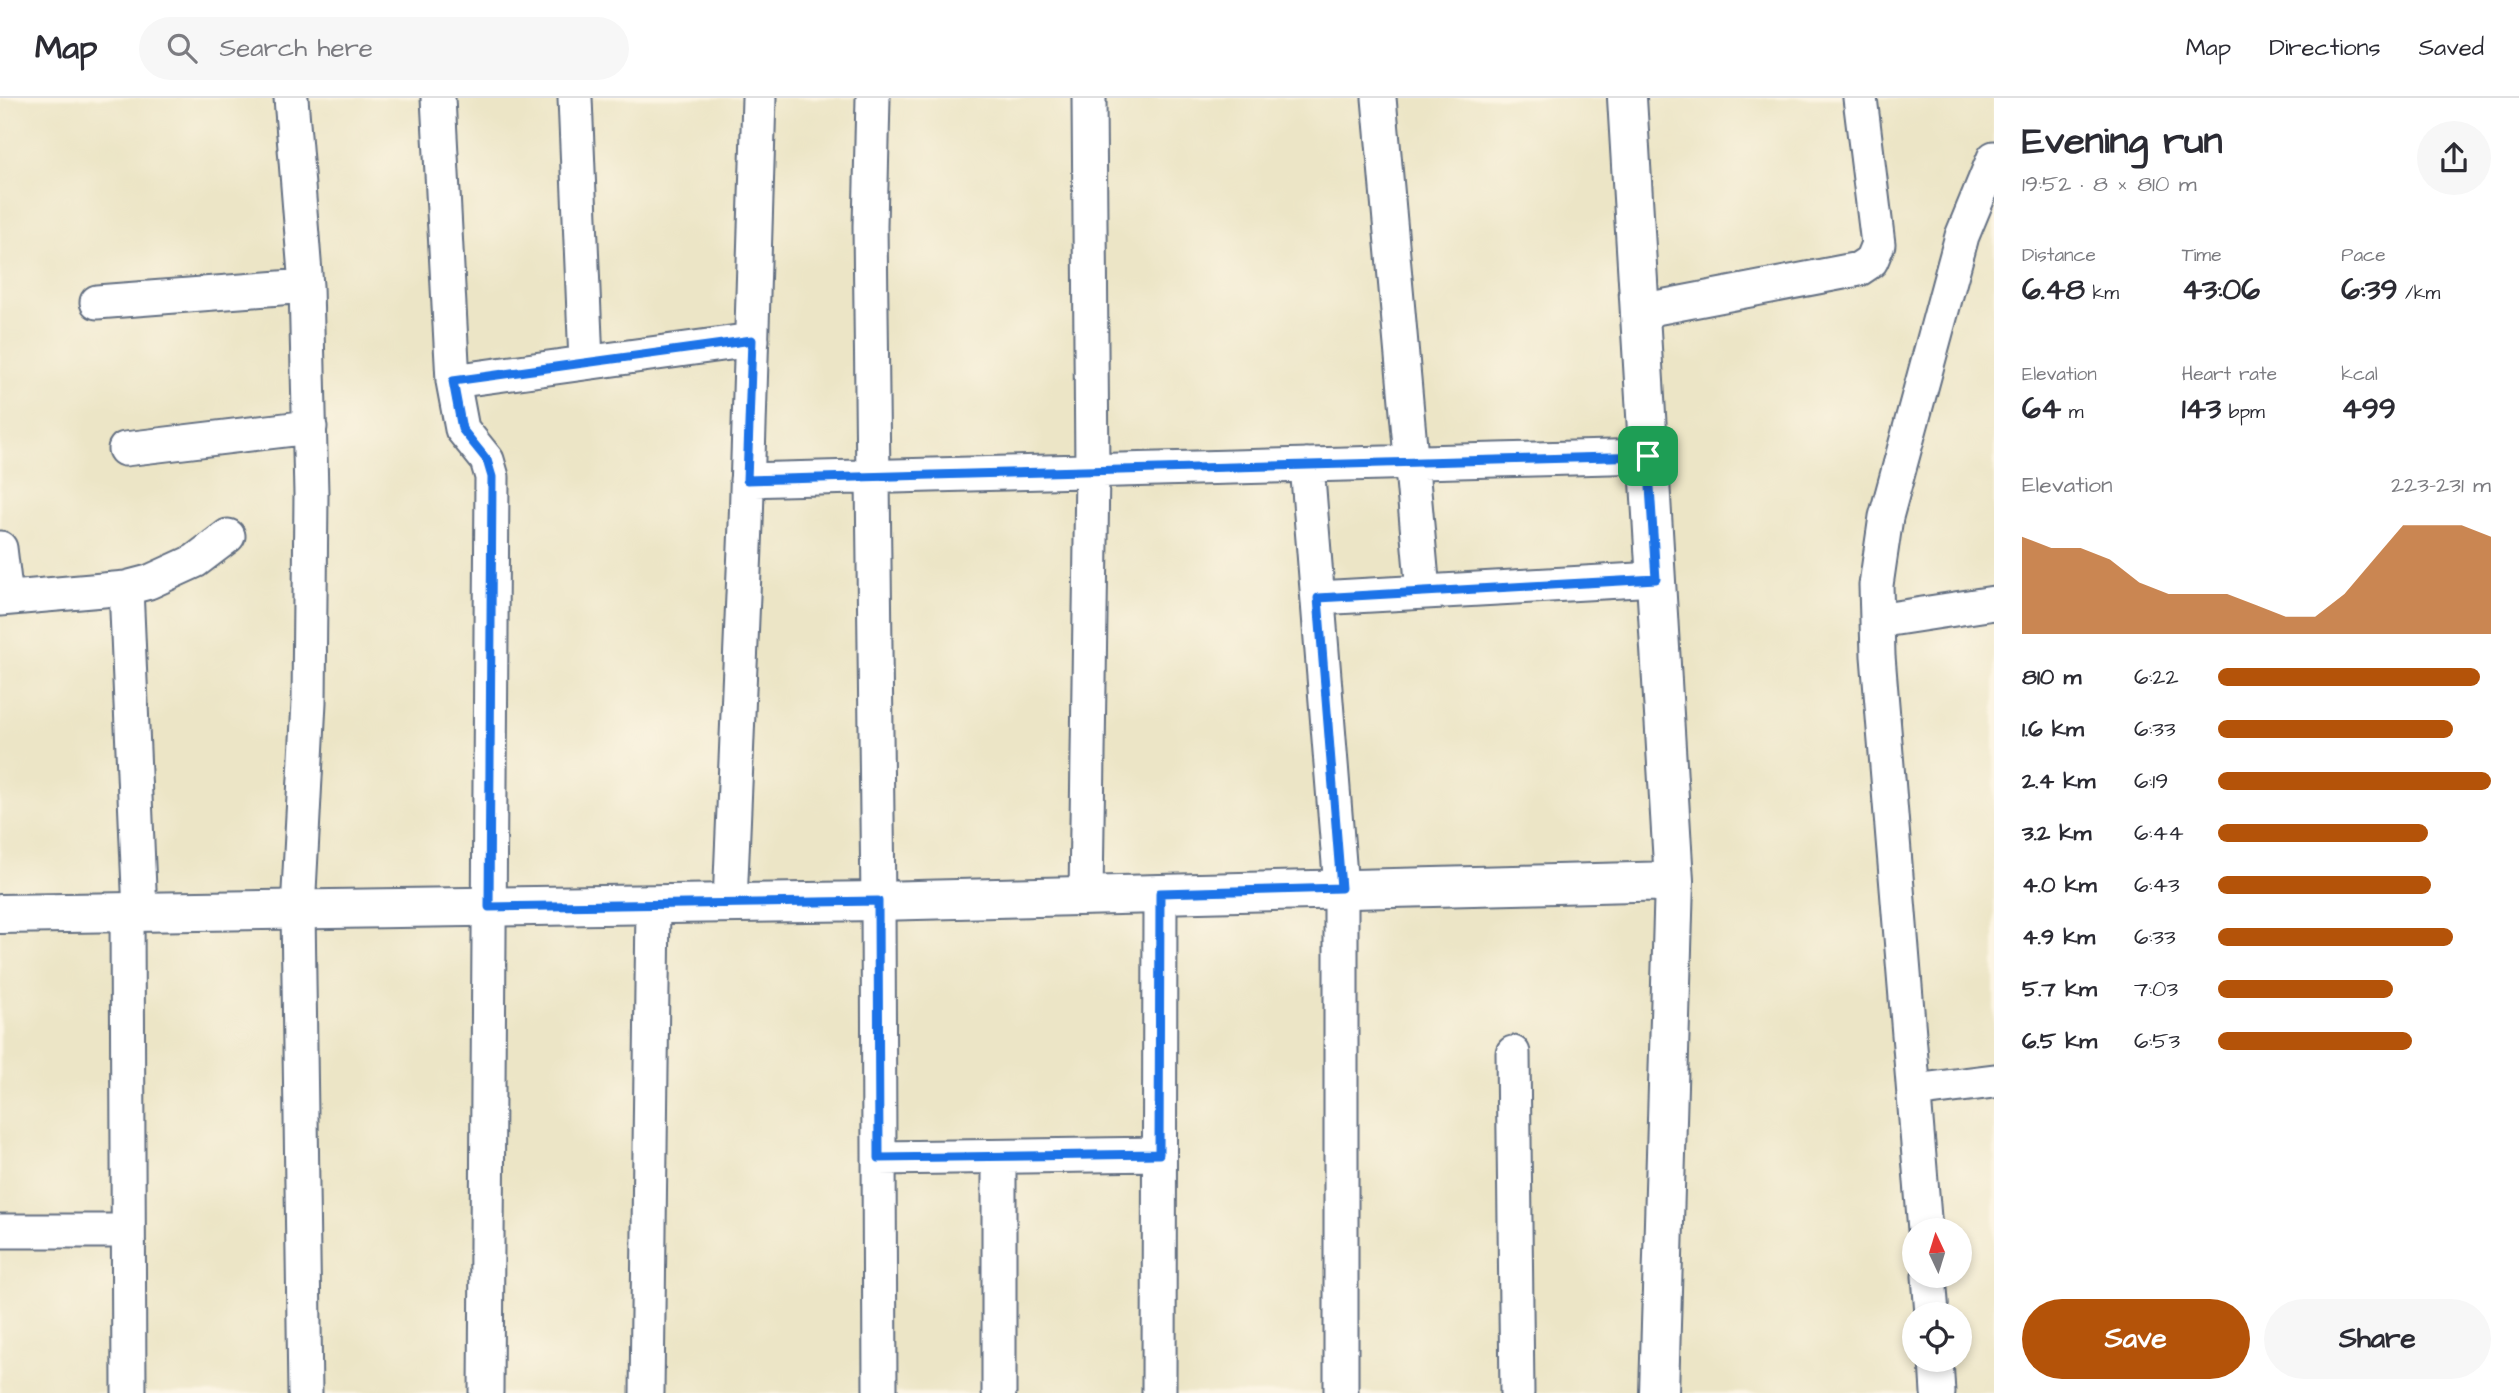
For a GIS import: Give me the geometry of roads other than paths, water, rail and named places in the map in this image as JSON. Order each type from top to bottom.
[{"type":"street","points":[[291,98],[306,286],[310,427],[309,702],[298,910],[304,1393]]},
{"type":"street","points":[[438,98],[453,381],[462,429],[487,460],[492,477],[486,1393]]},
{"type":"street","points":[[575,98],[586,362]]},
{"type":"street","points":[[730,903],[759,98]]},
{"type":"street","points":[[873,98],[870,226],[878,901],[880,1393]]},
{"type":"street","points":[[1086,895],[1092,471],[1089,98]]},
{"type":"street","points":[[1380,98],[1423,592]]},
{"type":"street","points":[[1627,98],[1674,881],[1659,1393]]},
{"type":"street","points":[[1640,311],[1859,269],[1871,261],[1878,244],[1860,98]]},
{"type":"street","points":[[1924,1218],[1876,586],[1886,517],[1962,236],[1984,205],[1994,158]]},
{"type":"street","points":[[97,302],[306,286]]},
{"type":"street","points":[[453,381],[752,340]]},
{"type":"street","points":[[125,449],[310,427]]},
{"type":"street","points":[[747,480],[1648,456]]},
{"type":"street","points":[[1307,465],[1341,888],[1340,1393]]},
{"type":"street","points":[[0,548],[3,598],[126,588],[149,582],[195,561],[228,536]]},
{"type":"street","points":[[1318,598],[1656,579]]},
{"type":"street","points":[[126,588],[133,912],[128,1231],[129,1393]]},
{"type":"street","points":[[1877,621],[1994,603]]},
{"type":"street","points":[[0,914],[878,901],[1674,881]]},
{"type":"street","points":[[1159,1393],[1160,893]]},
{"type":"street","points":[[647,1393],[653,905]]},
{"type":"street","points":[[1513,1053],[1517,1393]]},
{"type":"street","points":[[1914,1091],[1994,1081]]},
{"type":"street","points":[[879,1158],[1159,1154]]},
{"type":"street","points":[[999,1157],[999,1393]]},
{"type":"street","points":[[0,1231],[128,1231]]},
{"type":"street","points":[[1937,1372],[1938,1393]]}]
